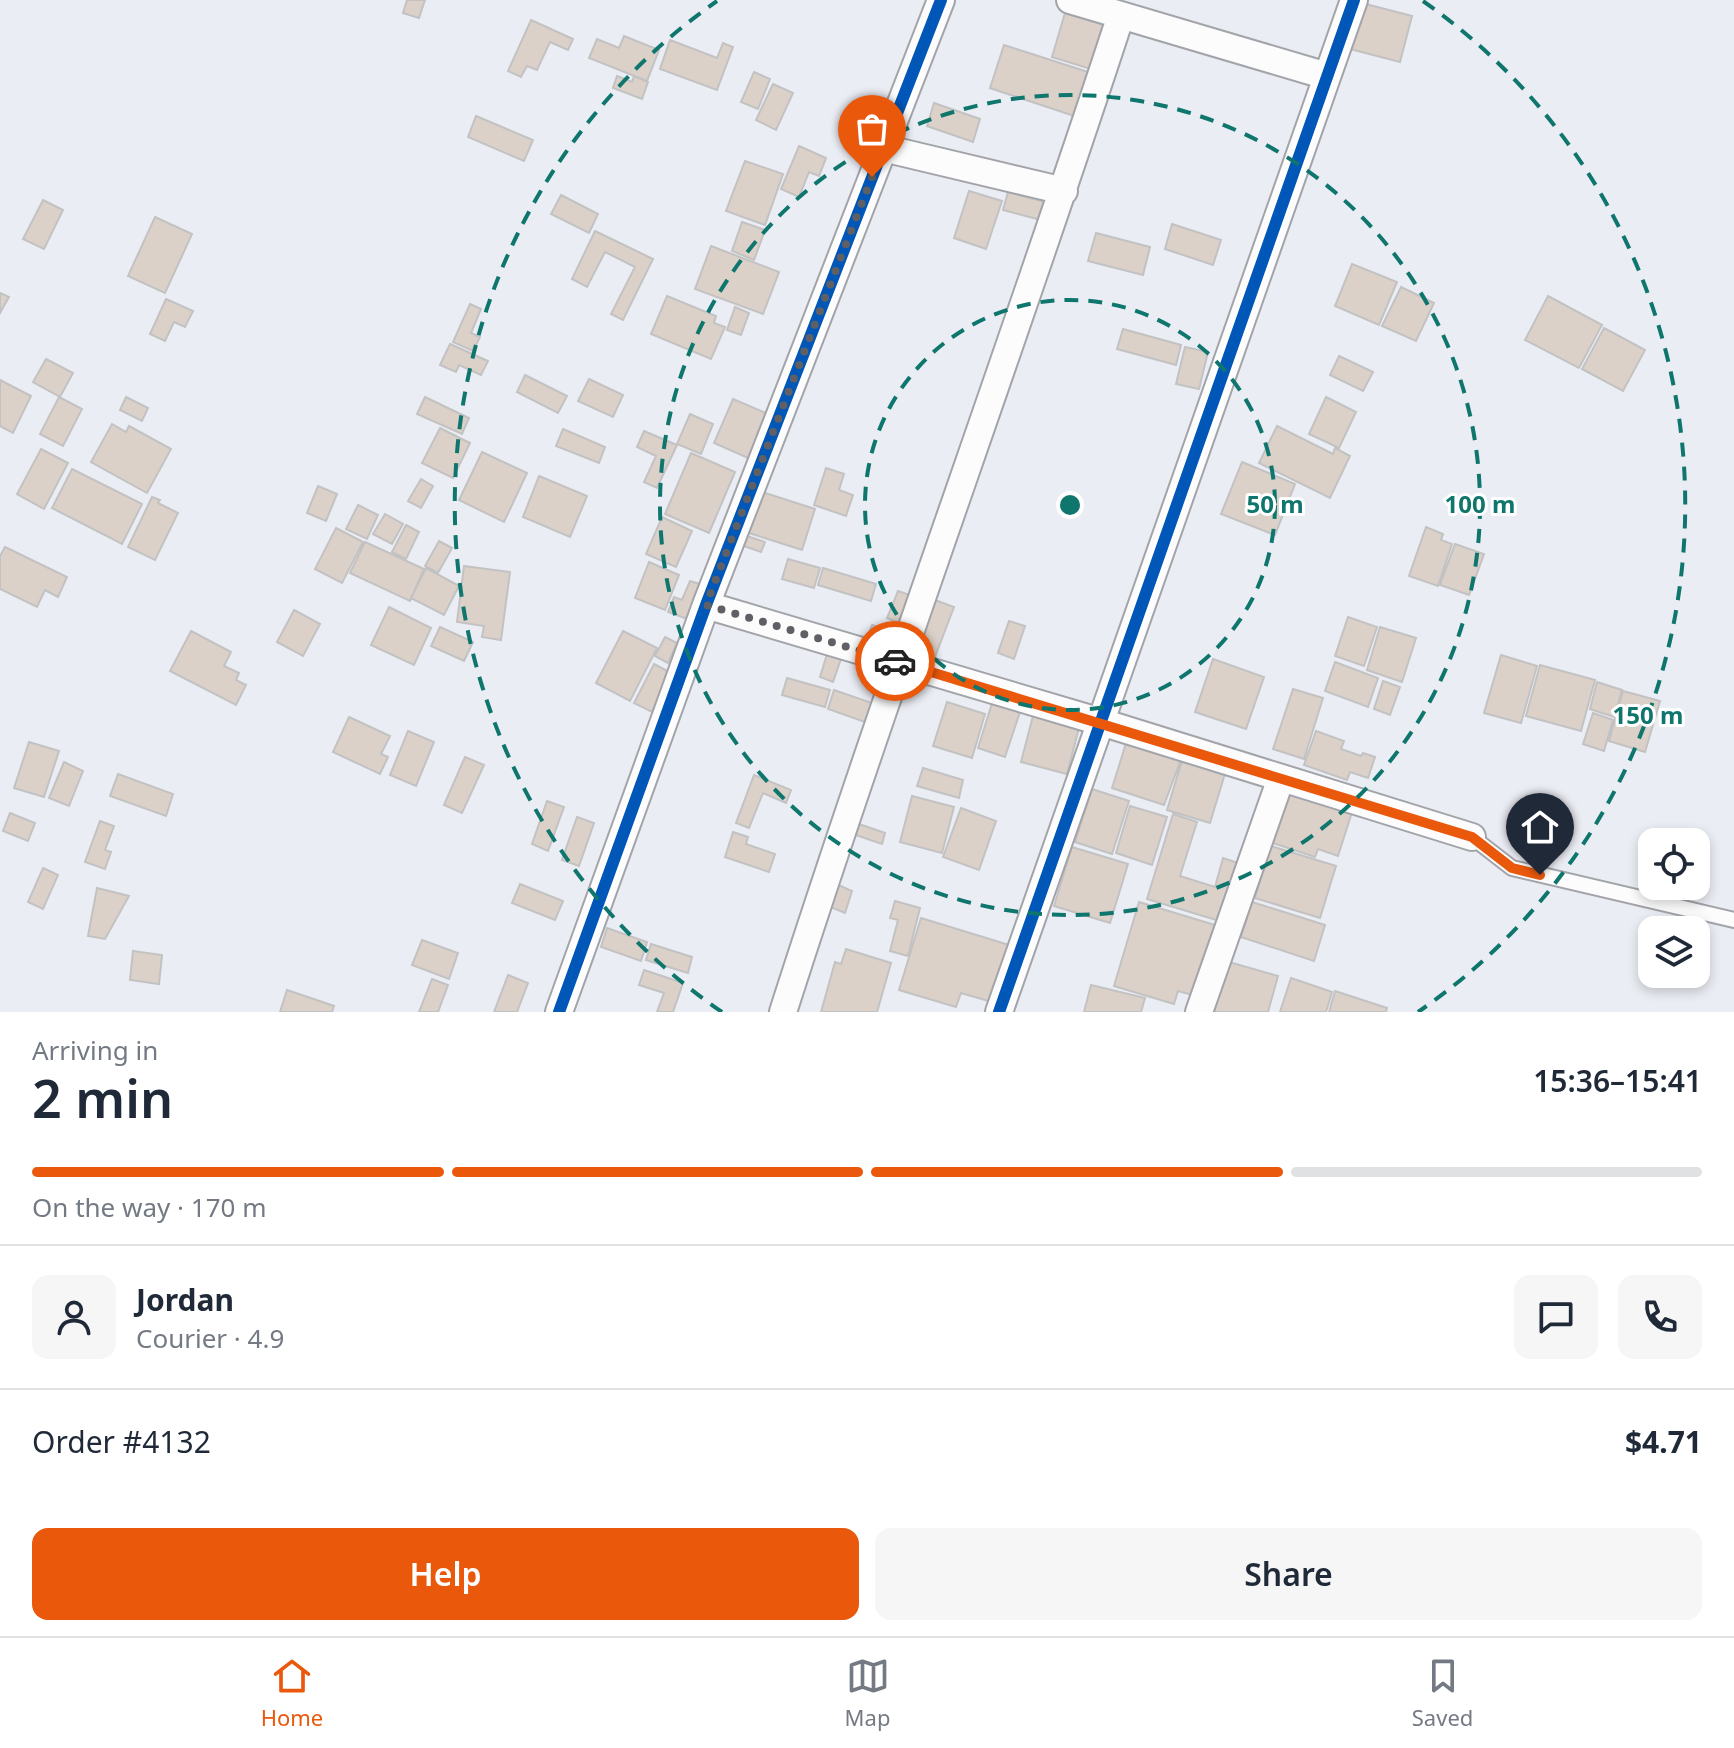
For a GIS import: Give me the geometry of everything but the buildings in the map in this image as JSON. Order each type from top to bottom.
[{"type":"street","points":[[559,1012],[706,605],[941,0]]},
{"type":"street","points":[[1070,0],[1327,76]]},
{"type":"street","points":[[999,1012],[1354,0]]},
{"type":"street","points":[[783,1012],[830,866],[1064,191],[1121,15]]},
{"type":"street","points":[[883,148],[1064,191]]},
{"type":"street","points":[[706,605],[1101,722],[1472,837]]},
{"type":"street","points":[[1199,1012],[1281,778]]},
{"type":"lane","points":[[1472,837],[1512,868],[1734,920]]},
{"type":"cycle path","points":[[559,1012],[706,605],[941,0]]},
{"type":"cycle path","points":[[999,1012],[1354,0]]},
{"type":"way so far","points":[[872,177],[706,605],[895,661]]},
{"type":"route","points":[[895,661],[1472,837],[1512,868],[1540,875]]}]
